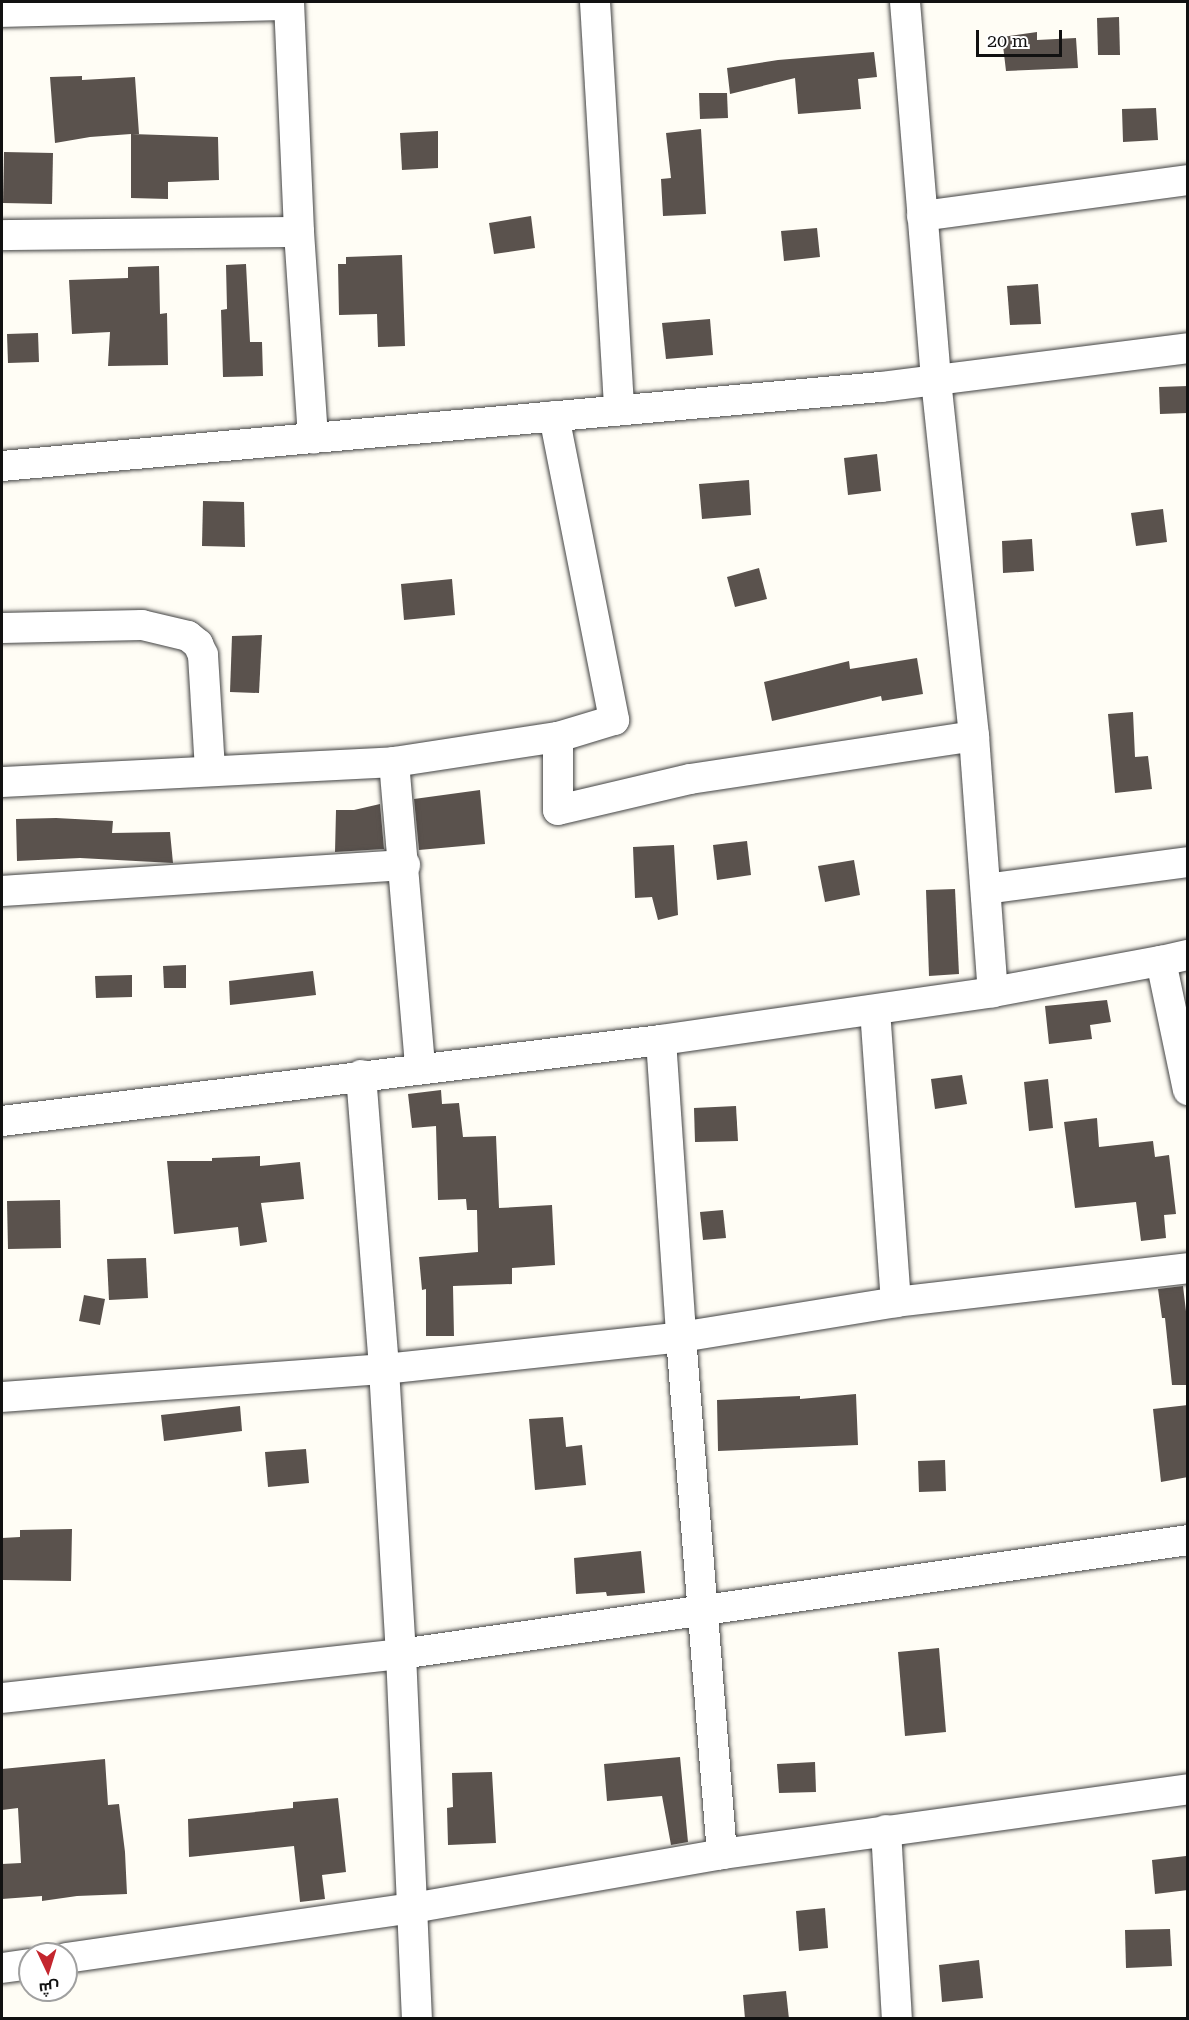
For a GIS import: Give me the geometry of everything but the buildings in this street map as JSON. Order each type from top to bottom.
[{"type":"street","points":[[595,2],[619,409]]},
{"type":"street","points":[[905,2],[936,380],[974,736],[993,992]]},
{"type":"street","points":[[2,12],[289,3],[299,232],[313,439]]},
{"type":"street","points":[[922,216],[1188,180]]},
{"type":"street","points":[[2,235],[299,232]]},
{"type":"street","points":[[2,466],[936,380],[1188,348]]},
{"type":"street","points":[[2,782],[394,762],[558,737],[614,720],[554,416]]},
{"type":"street","points":[[2,628],[142,625],[167,629],[193,640],[198,644],[203,655],[210,771]]},
{"type":"street","points":[[558,737],[558,810],[690,779],[974,736]]},
{"type":"street","points":[[394,762],[405,865],[420,1068]]},
{"type":"street","points":[[986,889],[1188,862]]},
{"type":"street","points":[[2,891],[405,865]]},
{"type":"street","points":[[2,1121],[361,1075],[661,1040],[993,992],[1174,958],[1188,1090]]},
{"type":"street","points":[[875,1010],[896,1302]]},
{"type":"street","points":[[661,1040],[681,1337],[722,1854]]},
{"type":"street","points":[[361,1075],[384,1369],[401,1654],[417,2019]]},
{"type":"street","points":[[2,1397],[384,1369],[681,1337],[896,1302],[1188,1268]]},
{"type":"street","points":[[2,1698],[401,1654],[1188,1540]]},
{"type":"street","points":[[78,1956],[413,1908],[722,1854],[1188,1789]]},
{"type":"street","points":[[886,1830],[897,2019]]},
{"type":"street","points":[[2,1968],[18,1966]]}]
